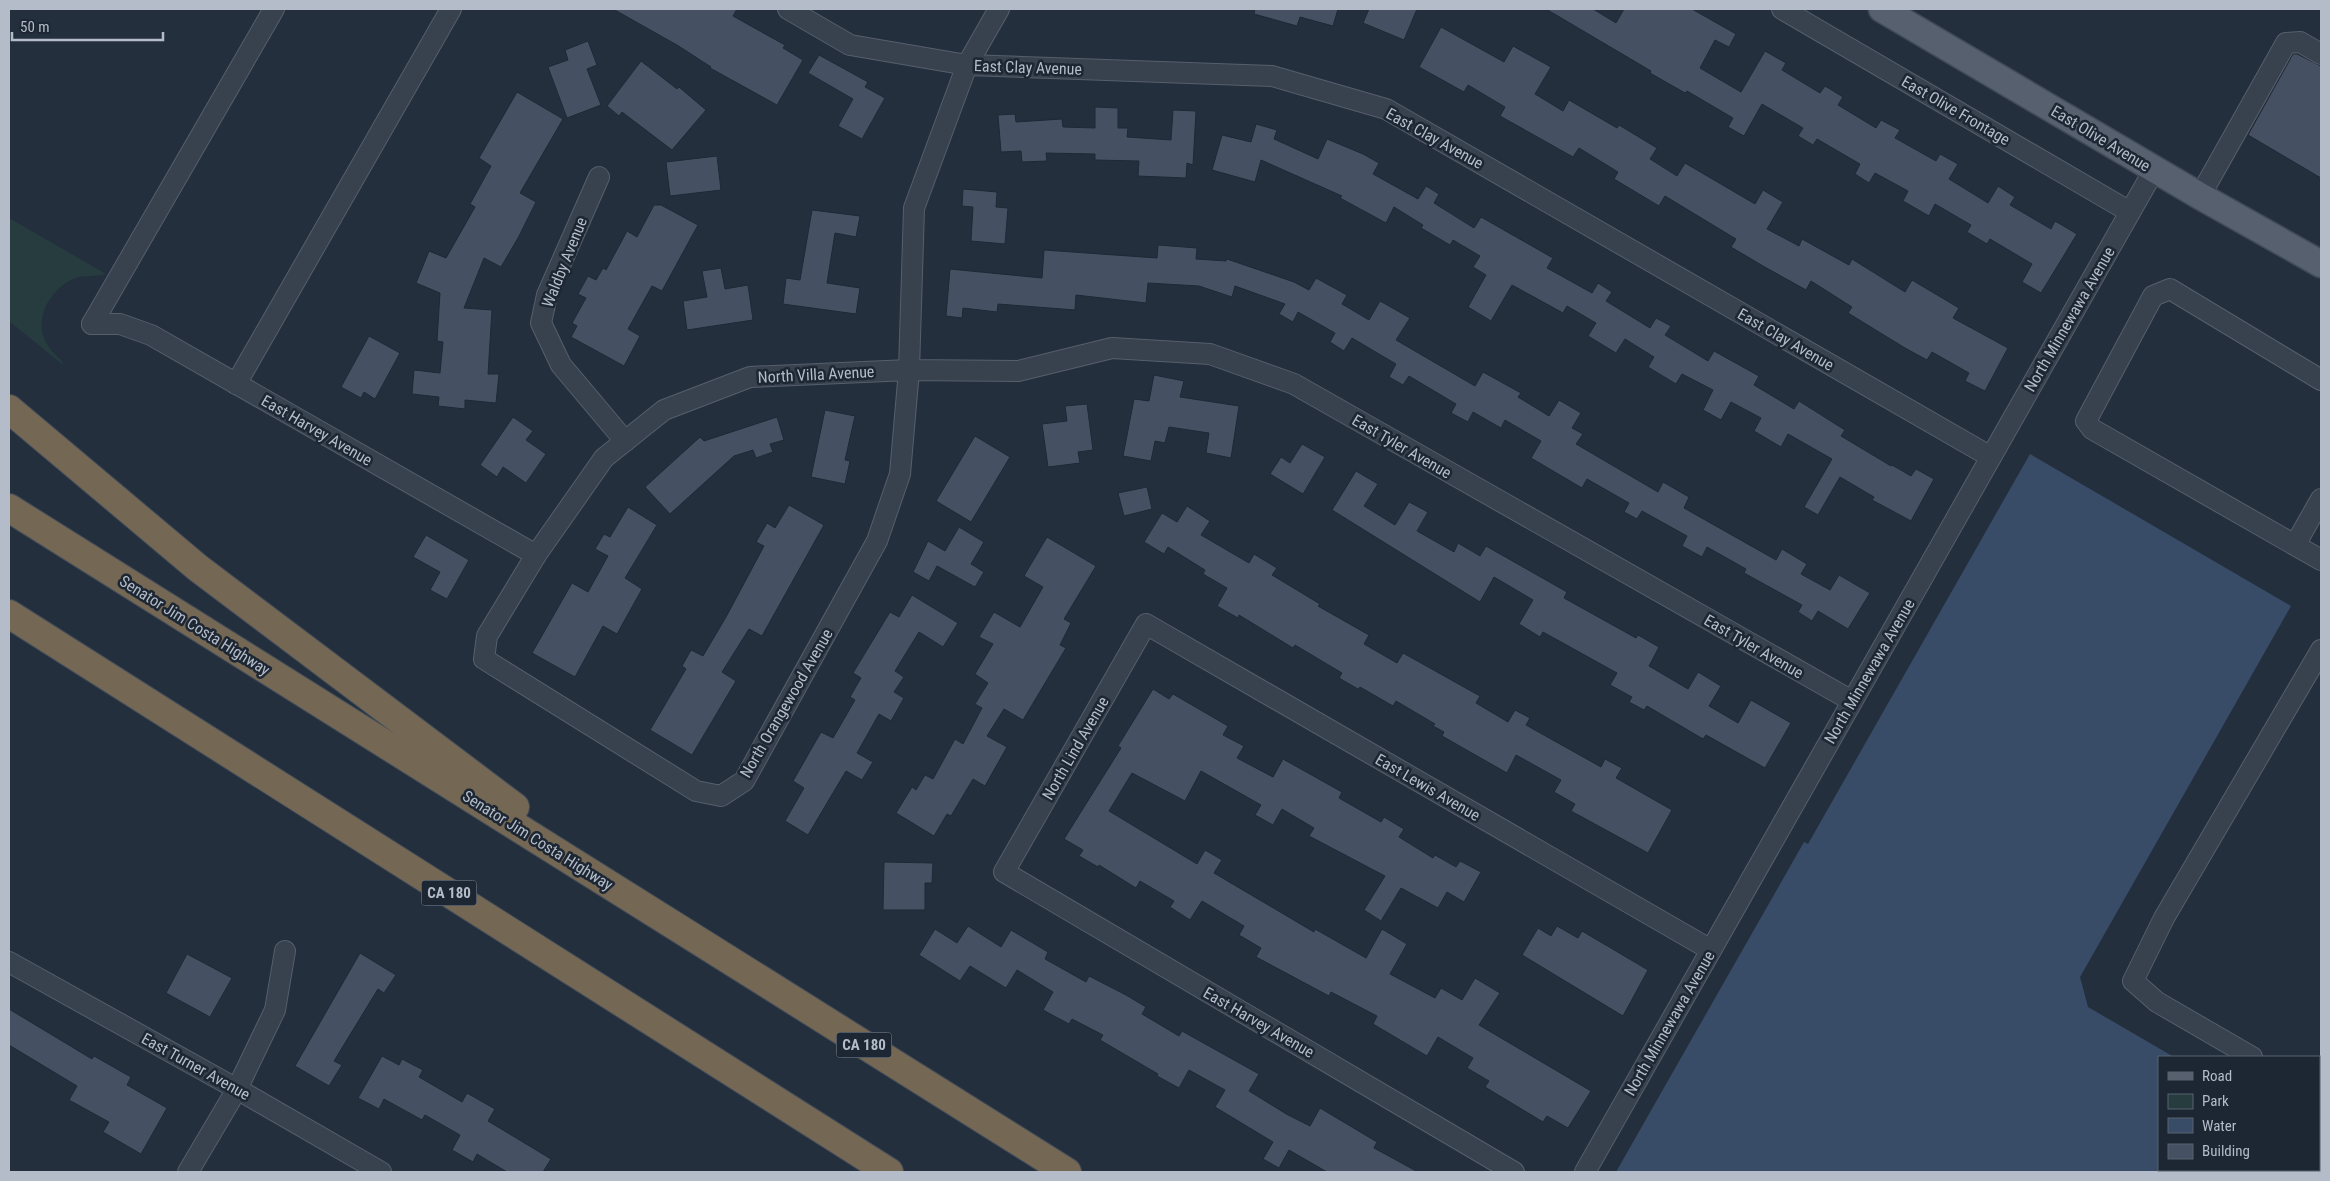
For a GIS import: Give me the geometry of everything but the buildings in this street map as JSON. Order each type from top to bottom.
[{"type":"highway","points":[[9,409],[198,568],[662,917]]},
{"type":"highway","name":"Senator Jim Costa Highway","points":[[9,508],[1067,1172]]},
{"type":"highway","name":"CA 180","points":[[9,614],[889,1172]]},
{"type":"main road","name":"East Olive Avenue","points":[[1882,9],[2154,170],[2319,259]]},
{"type":"street","name":"East Harvey Avenue","points":[[274,9],[92,324],[120,324],[151,335],[536,555]]},
{"type":"street","points":[[236,384],[451,9]]},
{"type":"street","name":"East Clay Avenue","points":[[788,9],[850,45],[968,65],[1272,76],[1386,109],[1991,457]]},
{"type":"street","points":[[909,370],[914,208],[968,65],[999,9]]},
{"type":"street","name":"East Olive Frontage","points":[[1782,9],[2130,212]]},
{"type":"street","points":[[2200,196],[2286,42],[2300,42],[2321,54]]},
{"type":"street","name":"North Minnewawa Avenue","points":[[1585,1172],[2154,170]]},
{"type":"street","name":"Waldby Avenue","points":[[599,177],[547,296],[541,323],[561,365],[625,441]]},
{"type":"street","points":[[2321,380],[2170,289],[2153,296],[2086,421],[2092,430],[2321,560]]},
{"type":"street","name":"East Tyler Avenue","points":[[909,370],[1018,371],[1112,348],[1210,354],[1294,384],[1852,701]]},
{"type":"street","name":"North Villa Avenue","points":[[484,659],[487,636],[536,555],[604,458],[664,410],[750,377],[909,370]]},
{"type":"street","name":"North Orangewood Avenue","points":[[484,659],[696,791],[721,796],[744,781],[877,541],[900,474],[909,370]]},
{"type":"street","points":[[2295,545],[2321,499]]},
{"type":"street","name":"North Lind Avenue","points":[[1004,872],[1146,624]]},
{"type":"street","name":"East Lewis Avenue","points":[[1146,624],[1711,950]]},
{"type":"street","points":[[2250,1056],[2157,1002],[2133,981],[2164,918],[2321,650]]},
{"type":"street","name":"East Harvey Avenue","points":[[1004,872],[1514,1172]]},
{"type":"street","points":[[188,1172],[237,1089],[275,1010],[285,951]]},
{"type":"street","name":"East Turner Avenue","points":[[9,962],[381,1172]]},
{"type":"green space","points":[[9,218],[106,274],[75,278],[60,288],[48,302],[42,320],[44,338],[63,362],[62,364],[9,321]]},
{"type":"water","points":[[2030,454],[2291,606],[2080,977],[2088,1007],[2172,1056],[2158,1056],[2158,1171],[2320,1171],[2320,1142],[2321,1172],[1616,1172],[1804,842],[1808,844]]}]
